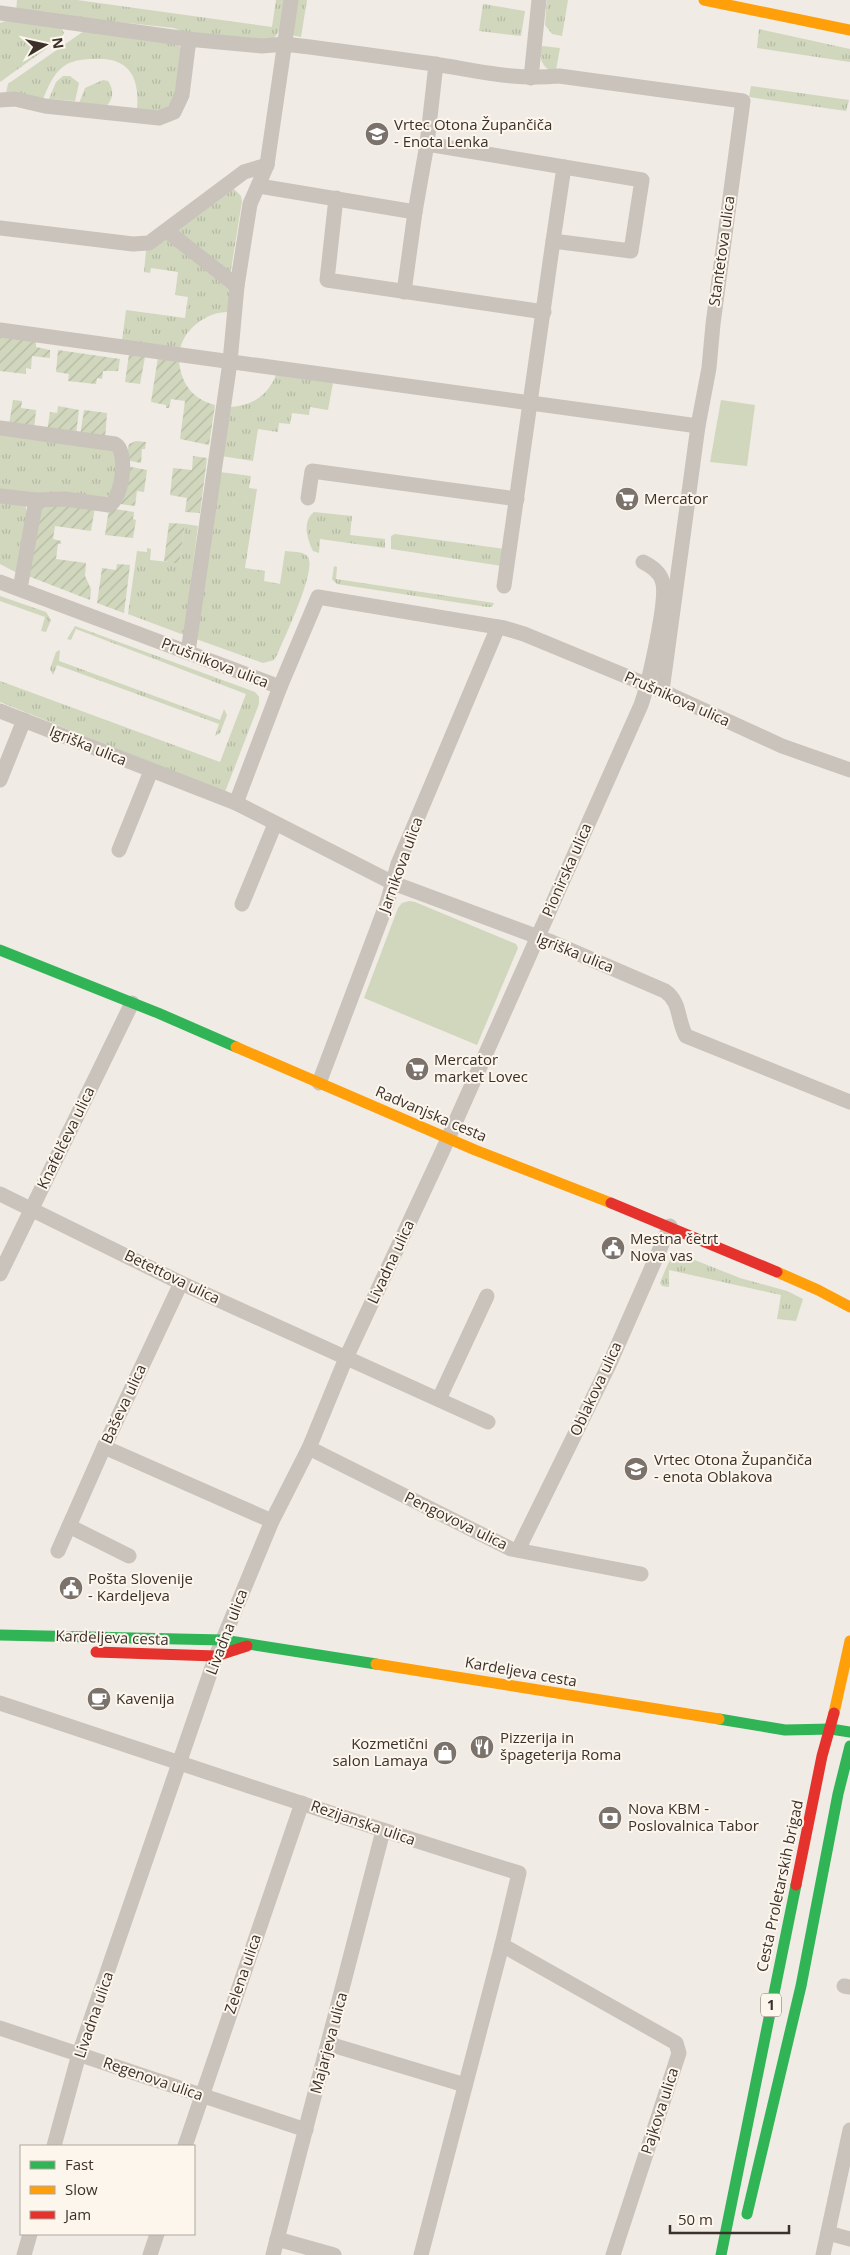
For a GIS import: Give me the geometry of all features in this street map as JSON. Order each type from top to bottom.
[{"type":"street","points":[[0,7],[1,0]]},
{"type":"street","points":[[188,652],[230,362],[237,286],[250,204],[267,165],[290,0]]},
{"type":"street","points":[[531,78],[539,0]]},
{"type":"street","points":[[704,0],[850,30]]},
{"type":"street","name":"Stantetova ulica","points":[[0,13],[189,40],[256,46],[285,44],[436,64],[488,74],[531,78],[559,76],[743,101],[713,324],[709,368],[655,688]]},
{"type":"street","points":[[0,100],[15,99],[45,106],[160,118],[174,112],[182,95],[189,40]]},
{"type":"street","points":[[404,292],[427,144],[436,64]]},
{"type":"street","points":[[427,144],[642,180],[631,251],[553,241]]},
{"type":"street","points":[[0,228],[133,244],[149,243],[244,172],[267,165]]},
{"type":"street","points":[[504,586],[564,167]]},
{"type":"street","points":[[259,186],[415,212]]},
{"type":"street","points":[[336,198],[327,280],[544,312]]},
{"type":"street","points":[[167,231],[237,286]]},
{"type":"street","points":[[0,330],[698,426]]},
{"type":"street","points":[[0,428],[119,446],[123,463],[119,490],[113,504],[101,505],[66,499],[36,500],[0,496]]},
{"type":"street","points":[[308,498],[312,471],[517,499]]},
{"type":"street","points":[[20,589],[36,500]]},
{"type":"street","points":[[643,562],[656,571],[662,578],[664,585],[655,688]]},
{"type":"street","name":"Prušnikova ulica","points":[[0,582],[280,687],[318,597],[501,628],[524,634],[655,688],[782,746],[850,770]]},
{"type":"street","name":"Jarnikova ulica","points":[[319,1083],[387,903],[398,864],[501,628]]},
{"type":"street","points":[[236,803],[280,687]]},
{"type":"street","name":"Pionirska ulica","points":[[448,1137],[641,705],[655,688]]},
{"type":"street","name":"Igriška ulica","points":[[0,711],[236,803],[392,883],[537,938],[665,991],[676,1003],[683,1031],[691,1039],[850,1102]]},
{"type":"street","points":[[0,780],[24,720]]},
{"type":"street","points":[[119,850],[151,771]]},
{"type":"street","points":[[242,904],[275,824]]},
{"type":"street","name":"Radvanjska cesta","points":[[0,950],[132,1003],[475,1150],[670,1226],[818,1290],[850,1307]]},
{"type":"street","name":"Knafelčeva ulica","points":[[0,1274],[132,1003]]},
{"type":"street","name":"Livadna ulica","points":[[54,2145],[80,2054],[216,1656],[272,1522],[309,1448],[346,1358],[448,1137]]},
{"type":"street","name":"Betettova ulica","points":[[0,1194],[32,1208],[181,1283],[488,1422]]},
{"type":"street","name":"Oblakova ulica","points":[[518,1550],[608,1365],[670,1226]]},
{"type":"street","name":"Baševa ulica","points":[[58,1551],[104,1446],[181,1283]]},
{"type":"street","points":[[818,1290],[850,1293]]},
{"type":"street","points":[[439,1399],[487,1296]]},
{"type":"street","points":[[104,1446],[272,1522]]},
{"type":"street","name":"Pengovova ulica","points":[[309,1448],[511,1550],[641,1574]]},
{"type":"street","points":[[69,1526],[129,1556]]},
{"type":"street","name":"Kardeljeva cesta","points":[[0,1635],[223,1640],[785,1730]]},
{"type":"street","name":"Cesta Proletarskih brigad","points":[[721,2255],[818,1753],[831,1728],[850,1641]]},
{"type":"street","name":"Kardeljeva cesta","points":[[86,1651],[216,1656],[252,1644]]},
{"type":"street","name":"Rezijanska ulica","points":[[0,1703],[302,1802],[383,1831],[519,1873],[421,2255]]},
{"type":"street","points":[[785,1730],[831,1728],[850,1732]]},
{"type":"street","points":[[785,1730],[800,1740]]},
{"type":"street","name":"1","points":[[744,2226],[802,1986],[850,1746]]},
{"type":"street","points":[[818,1753],[848,1761]]},
{"type":"street","name":"Zelena ulica","points":[[185,2145],[302,1802]]},
{"type":"street","name":"Majarjeva ulica","points":[[273,2255],[383,1831]]},
{"type":"street","name":"Pajkova ulica","points":[[502,1945],[676,2043],[679,2053],[614,2255]]},
{"type":"street","name":"Regenova ulica","points":[[0,2028],[306,2130]]},
{"type":"street","points":[[329,2044],[465,2085]]},
{"type":"street","points":[[823,2255],[850,2130]]},
{"type":"street","points":[[828,2233],[850,2239]]},
{"type":"street","points":[[24,2255],[30,2235]]},
{"type":"street","points":[[150,2255],[156,2235]]},
{"type":"street","points":[[277,2239],[334,2255]]},
{"type":"green space","points":[[17,0],[77,0],[272,27],[276,0],[285,0],[281,28],[271,40],[187,34],[174,28],[16,11]]},
{"type":"green space","points":[[296,0],[307,0],[301,37],[291,35]]},
{"type":"green space","points":[[547,0],[568,0],[562,36],[552,34],[545,25]]},
{"type":"green space","points":[[483,4],[525,11],[521,36],[479,31]]},
{"type":"green space","points":[[9,20],[61,28],[64,33],[60,39],[0,82],[0,23]]},
{"type":"green space","points":[[759,29],[850,49],[850,62],[757,48]]},
{"type":"green space","points":[[84,31],[177,43],[181,48],[175,99],[163,112],[137,111],[137,89],[130,72],[124,66],[106,59],[74,61],[67,64],[54,77],[43,99],[6,93],[8,84]]},
{"type":"green space","points":[[542,46],[560,48],[556,70],[549,70],[542,62],[540,52]]},
{"type":"green space","points":[[63,76],[70,76],[79,83],[75,101],[49,99],[56,82]]},
{"type":"green space","points":[[103,80],[108,81],[112,91],[110,101],[105,107],[79,103],[85,88]]},
{"type":"green space","points":[[751,86],[849,100],[846,111],[749,97]]},
{"type":"green space","points":[[233,188],[241,196],[242,201],[230,276],[179,236],[178,227]]},
{"type":"green space","points":[[164,238],[230,284],[228,312],[212,315],[198,323],[187,334],[180,349],[122,341],[126,310],[185,318],[188,297],[175,295],[178,272],[151,268],[150,273],[144,272],[146,251]]},
{"type":"green space","points":[[0,336],[36,341],[36,347],[50,350],[50,358],[32,356],[31,369],[26,368],[26,374],[0,371]]},
{"type":"green space","points":[[58,350],[120,359],[118,371],[103,371],[102,379],[97,378],[96,384],[68,381],[69,374],[56,372]]},
{"type":"green space","points":[[129,354],[145,357],[140,384],[125,382]]},
{"type":"green space","points":[[158,357],[179,361],[182,376],[189,389],[200,399],[215,405],[209,445],[180,439],[185,401],[171,399],[169,408],[166,408],[166,405],[151,402]]},
{"type":"green space","points":[[276,375],[333,383],[328,410],[310,407],[309,415],[292,413],[290,424],[279,423],[278,432],[258,429],[253,461],[221,456],[228,407],[244,405],[263,395]]},
{"type":"green space","points":[[13,400],[22,401],[21,408],[36,410],[34,429],[9,425]]},
{"type":"green space","points":[[721,400],[755,405],[747,466],[710,462]]},
{"type":"green space","points":[[58,406],[79,410],[76,435],[47,431],[50,412],[57,413]]},
{"type":"green space","points":[[84,410],[107,413],[105,439],[80,436]]},
{"type":"green space","points":[[0,432],[114,450],[119,460],[111,493],[106,498],[27,494],[0,490]]},
{"type":"green space","points":[[136,441],[146,442],[145,449],[142,449],[141,463],[126,460],[129,444]]},
{"type":"green space","points":[[193,456],[207,458],[200,513],[185,512],[187,498],[170,495],[173,468],[192,470]]},
{"type":"green space","points":[[126,466],[147,470],[144,492],[137,491],[135,506],[120,504]]},
{"type":"green space","points":[[220,472],[251,476],[249,488],[257,489],[245,568],[265,571],[264,581],[280,584],[285,551],[303,553],[307,556],[309,562],[305,587],[278,653],[274,660],[263,663],[196,639]]},
{"type":"green space","points":[[0,499],[25,505],[27,512],[17,573],[0,564]]},
{"type":"green space","points":[[52,503],[95,507],[91,531],[55,526],[53,539],[61,541],[61,544],[58,544],[56,559],[86,563],[85,576],[91,589],[90,600],[28,576],[41,507]]},
{"type":"green space","points":[[109,508],[134,512],[133,519],[136,520],[133,538],[105,535]]},
{"type":"green space","points":[[314,512],[352,516],[350,535],[385,539],[385,548],[320,539],[319,553],[313,551],[309,541],[307,525],[310,516]]},
{"type":"green space","points":[[169,523],[185,524],[179,564],[164,561]]},
{"type":"green space","points":[[185,524],[198,526],[184,635],[128,614],[137,551],[147,552],[147,548],[151,549],[150,560],[179,563]]},
{"type":"green space","points":[[395,534],[505,549],[502,566],[391,549],[391,536]]},
{"type":"green space","points":[[117,564],[130,565],[124,613],[97,603],[102,568],[116,570]]},
{"type":"green space","points":[[334,566],[337,567],[336,579],[494,603],[492,607],[487,607],[337,584],[332,579]]},
{"type":"green space","points":[[0,596],[46,612],[51,620],[46,632],[41,631],[45,617],[0,601]]},
{"type":"green space","points":[[75,626],[255,692],[259,697],[259,704],[225,792],[0,702],[0,681],[220,762],[246,694],[76,629],[71,640],[67,639]]},
{"type":"green space","points":[[60,650],[59,661],[220,720],[224,709],[227,715],[220,733],[215,736],[219,724],[57,665],[53,675],[50,669],[56,652]]},
{"type":"green space","points":[[409,901],[516,944],[518,948],[477,1045],[364,998],[398,908],[402,903]]},
{"type":"green space","points":[[677,1253],[740,1278],[787,1291],[803,1299],[796,1321],[777,1319],[781,1295],[669,1270],[669,1287],[662,1286],[660,1283],[667,1267]]},
{"type":"traffic: fast","points":[[0,950],[158,1013],[236,1047]]},
{"type":"traffic: fast","points":[[0,1635],[223,1640],[376,1664]]},
{"type":"traffic: fast","points":[[719,1719],[785,1730],[831,1729],[850,1732]]},
{"type":"traffic: fast","points":[[747,2214],[801,1986],[838,1794],[850,1746]]},
{"type":"traffic: fast","points":[[721,2255],[796,1885]]},
{"type":"traffic: slow","points":[[704,0],[850,30]]},
{"type":"traffic: slow","points":[[236,1047],[475,1150],[611,1203]]},
{"type":"traffic: slow","points":[[777,1272],[850,1307]]},
{"type":"traffic: slow","points":[[834,1713],[850,1641]]},
{"type":"traffic: slow","points":[[376,1664],[719,1719]]},
{"type":"traffic: jam","points":[[611,1203],[777,1272]]},
{"type":"traffic: jam","points":[[96,1652],[216,1656],[247,1646]]},
{"type":"traffic: jam","points":[[796,1885],[822,1756],[834,1713]]},
{"type":"place","name":"Vrtec Otona Župančiča - Enota Lenka","points":[[377,134]]},
{"type":"place","name":"Mercator","points":[[627,499]]},
{"type":"place","name":"Mercator market Lovec","points":[[417,1069]]},
{"type":"place","name":"Mestna četrt Nova vas","points":[[613,1248]]},
{"type":"place","name":"Vrtec Otona Župančiča - enota Oblakova","points":[[636,1469]]},
{"type":"place","name":"Pošta Slovenije - Kardeljeva","points":[[71,1588]]},
{"type":"place","name":"Kavenija","points":[[99,1699]]},
{"type":"place","name":"Pizzerija in špageterija Roma","points":[[482,1747]]},
{"type":"place","name":"Kozmetični salon Lamaya","points":[[445,1753]]},
{"type":"place","name":"Nova KBM - Poslovalnica Tabor","points":[[610,1818]]}]
